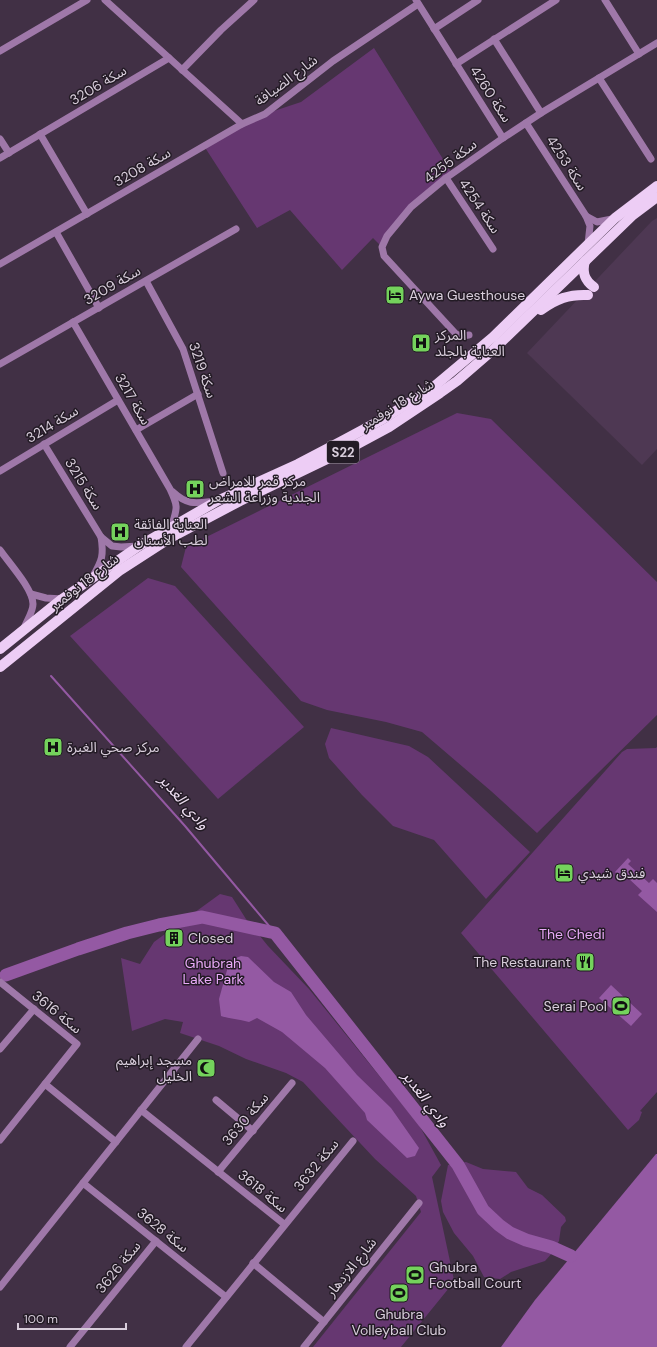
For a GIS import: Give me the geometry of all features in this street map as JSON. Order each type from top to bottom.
[{"type":"main road","name":"شارع 18 نوفمبر","points":[[0,649],[62,599],[140,546],[217,501],[298,464],[342,441],[390,415],[431,389],[493,338],[615,218],[657,186]]},
{"type":"main road","name":"شارع 18 نوفمبر","points":[[0,667],[84,599],[132,563],[193,525],[350,448],[389,427],[458,381],[512,332],[633,215],[657,197]]},
{"type":"main road","points":[[512,332],[556,300],[566,296],[591,291],[584,276],[583,268],[585,261]]},
{"type":"street","points":[[0,51],[87,0]]},
{"type":"street","points":[[105,0],[242,124]]},
{"type":"street","points":[[182,70],[221,30],[254,0]]},
{"type":"street","points":[[434,29],[478,0]]},
{"type":"street","name":"سكة 4260","points":[[456,64],[556,0]]},
{"type":"street","points":[[605,0],[639,54]]},
{"type":"street","name":"سكة 4260","points":[[417,2],[503,138]]},
{"type":"street","name":"شارع الضيافة","points":[[242,124],[265,114],[333,61],[417,2]]},
{"type":"street","points":[[494,39],[541,113]]},
{"type":"street","name":"سكة 4255","points":[[469,335],[462,336],[456,334],[384,256],[382,247],[387,236],[411,207],[446,178],[541,113],[657,43]]},
{"type":"street","name":"سكة 3206","points":[[0,158],[169,58]]},
{"type":"street","points":[[599,78],[651,159]]},
{"type":"street","name":"سكة 3208","points":[[0,264],[242,124]]},
{"type":"street","name":"سكة 4253","points":[[526,124],[586,216],[590,226],[588,244]]},
{"type":"street","points":[[40,134],[87,214]]},
{"type":"street","points":[[0,138],[9,153]]},
{"type":"street","name":"سكة 4254","points":[[446,178],[493,249]]},
{"type":"street","points":[[586,216],[597,222],[603,222],[615,218]]},
{"type":"street","name":"سكة 3209","points":[[0,364],[236,229]]},
{"type":"street","points":[[56,232],[98,308]]},
{"type":"street","name":"سكة 3219","points":[[146,281],[183,349],[223,473]]},
{"type":"street","name":"سكة 3217","points":[[73,322],[177,503],[177,513],[171,528]]},
{"type":"street","points":[[136,430],[198,394]]},
{"type":"street","name":"سكة 3214","points":[[0,471],[118,400]]},
{"type":"street","name":"سكة 3215","points":[[44,444],[101,537],[112,546],[140,546]]},
{"type":"street","name":"سكة 3217","points":[[170,489],[179,498],[186,502],[195,503],[217,501]]},
{"type":"street","name":"سكة 3215","points":[[93,577],[101,563],[103,551],[101,537]]},
{"type":"street","points":[[0,550],[31,594],[33,604],[32,612],[22,631]]},
{"type":"street","points":[[31,594],[46,598],[62,599]]},
{"type":"street","name":"سكة 3616","points":[[0,982],[77,1044],[0,1140]]},
{"type":"street","points":[[0,1050],[34,1009]]},
{"type":"street","points":[[0,1287],[198,1039]]},
{"type":"street","name":"سكة 3630","points":[[218,1172],[292,1083]]},
{"type":"street","points":[[45,1084],[116,1142]]},
{"type":"street","points":[[216,1100],[252,1131]]},
{"type":"street","name":"سكة 3618","points":[[141,1110],[284,1224],[186,1347]]},
{"type":"street","name":"سكة 3632","points":[[284,1224],[353,1141]]},
{"type":"street","name":"سكة 3628","points":[[83,1183],[226,1297]]},
{"type":"street","name":"شارع الازدهار","points":[[304,1347],[419,1203]]},
{"type":"street","name":"سكة 3626","points":[[70,1347],[156,1241]]},
{"type":"street","points":[[253,1263],[324,1322]]},
{"type":"shaded area","points":[[657,218],[657,449],[642,465],[527,353],[652,221]]},
{"type":"shaded area","points":[[628,858],[631,861],[628,864],[649,883],[653,879],[657,883],[657,912],[638,895],[642,891],[627,877],[624,880],[615,872]]},
{"type":"shaded area","points":[[241,956],[248,957],[274,982],[291,992],[306,1015],[357,1075],[391,1108],[419,1148],[415,1156],[407,1158],[367,1120],[365,1113],[325,1068],[282,1032],[257,1018],[249,1022],[221,1016],[219,999],[229,963]]},
{"type":"shaded area","name":"Serai Pool","points":[[611,985],[642,1014],[631,1026],[599,998]]},
{"type":"shaded area","points":[[656,1154],[657,1347],[501,1347],[535,1300]]},
{"type":"green space","points":[[374,48],[451,172],[411,207],[382,247],[373,238],[342,270],[290,210],[257,228],[204,146],[265,114],[301,102]]},
{"type":"green space","points":[[457,413],[491,419],[657,582],[657,715],[537,833],[491,791],[422,732],[386,722],[327,710],[301,701],[181,567],[186,547]]},
{"type":"green space","points":[[148,578],[175,586],[304,727],[218,799],[70,636]]},
{"type":"green space","points":[[331,728],[409,746],[428,757],[530,852],[486,899],[434,840],[393,826],[362,795],[329,758],[325,744]]},
{"type":"green space","name":"The Chedi","points":[[657,747],[657,1092],[640,1111],[642,1112],[639,1120],[628,1130],[461,933],[622,752],[627,749]]},
{"type":"green space","name":"Ghubrah Lake Park","points":[[220,894],[232,897],[246,919],[268,946],[309,989],[419,1125],[441,1165],[432,1177],[454,1280],[401,1347],[313,1347],[421,1212],[416,1196],[375,1159],[303,1082],[286,1073],[246,1059],[219,1046],[180,1033],[183,1022],[165,1019],[132,1031],[121,958],[140,964],[154,942]]},
{"type":"green space","points":[[466,1162],[483,1169],[516,1172],[528,1188],[542,1195],[565,1217],[566,1221],[561,1227],[559,1241],[553,1252],[545,1261],[511,1272],[500,1279],[484,1277],[473,1256],[454,1233],[443,1212],[441,1201],[448,1165]]},
{"type":"waterway","name":"وادي الغدير","points":[[51,676],[185,826],[275,933]]},
{"type":"waterway","name":"وادي الغدير","points":[[6,975],[127,933],[202,917],[275,933],[458,1165],[483,1210],[510,1233],[526,1240],[551,1247],[571,1256]]},
{"type":"place","name":"Aywa Guesthouse","points":[[395,295]]},
{"type":"place","name":"المركز العناية بالجلد","points":[[421,343]]},
{"type":"place","name":"مركز قمر للامراض الجلدية وزراعة الشعر","points":[[195,489]]},
{"type":"place","name":"العناية الفائقة لطب الأسنان","points":[[120,532]]},
{"type":"place","name":"مركز صحي الغبرة","points":[[53,747]]},
{"type":"place","name":"فندق شيدي","points":[[564,873]]},
{"type":"place","name":"Closed","points":[[174,938]]},
{"type":"place","name":"The Restaurant","points":[[585,962]]},
{"type":"place","name":"Serai Pool","points":[[621,1006]]},
{"type":"place","name":"مسجد إبراهيم الخليل","points":[[206,1068]]},
{"type":"place","name":"Ghubra Football Court","points":[[415,1275]]},
{"type":"place","name":"Ghubra Volleyball Club","points":[[399,1293]]}]
